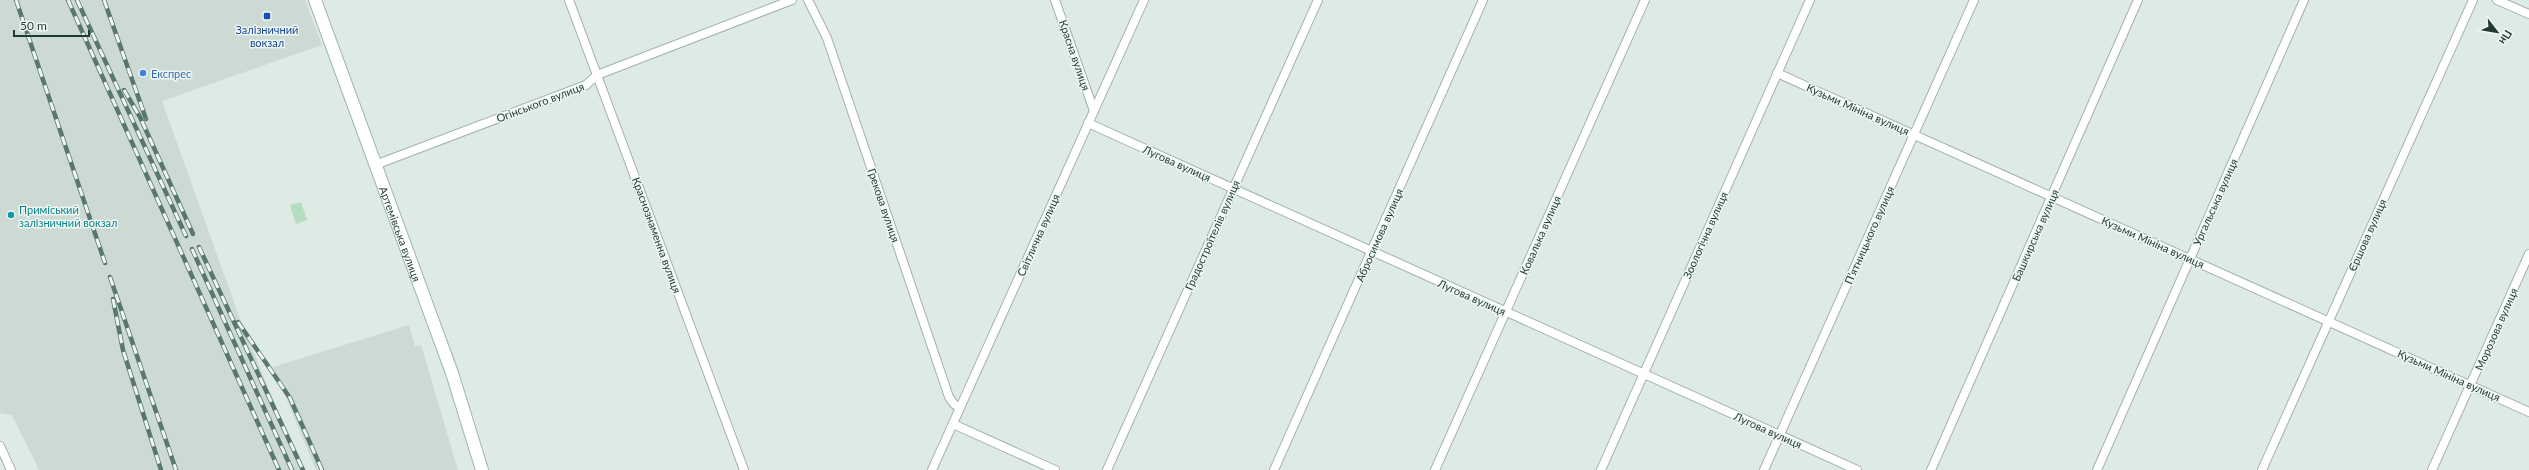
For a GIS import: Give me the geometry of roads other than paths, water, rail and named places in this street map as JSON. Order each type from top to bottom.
[{"type":"main road","name":"Артемівська вулиця","points":[[314,0],[452,373],[482,470]]},
{"type":"street","name":"Краснознаменна вулиця","points":[[569,0],[744,470]]},
{"type":"street","name":"Огінського вулиця","points":[[375,166],[586,85],[597,75],[792,0]]},
{"type":"street","name":"Грекова вулиця","points":[[808,0],[827,38],[949,397],[954,404],[960,408]]},
{"type":"street","name":"Красна вулиця","points":[[1056,0],[1094,111]]},
{"type":"street","name":"Світлична вулиця","points":[[932,470],[1144,0]]},
{"type":"street","name":"Градостроїтелiв вулиця","points":[[1107,470],[1318,0]]},
{"type":"street","name":"Абросимова вулиця","points":[[1274,470],[1483,0]]},
{"type":"street","name":"Ковалька вулиця","points":[[1436,470],[1645,0]]},
{"type":"street","name":"Зоологічна вулиця","points":[[1601,470],[1810,0]]},
{"type":"street","name":"П’ятницького вулиця","points":[[1764,470],[1974,0]]},
{"type":"street","name":"Башкирська вулиця","points":[[1931,470],[2138,0]]},
{"type":"street","name":"Ургальська вулиця","points":[[2097,470],[2304,0]]},
{"type":"street","name":"Єршова вулиця","points":[[2262,470],[2473,0]]},
{"type":"street","points":[[2497,0],[2529,14]]},
{"type":"street","name":"Кузьми Мініна вулиця","points":[[1778,73],[2529,412]]},
{"type":"street","name":"Лугова вулиця","points":[[1088,123],[1856,470]]},
{"type":"street","name":"Морозова вулиця","points":[[2432,470],[2529,254]]},
{"type":"street","points":[[953,424],[1055,470]]},
{"type":"street","points":[[0,446],[11,470]]},
{"type":"railway","points":[[16,0],[105,263]]},
{"type":"railway","points":[[68,0],[279,470]]},
{"type":"railway","points":[[77,0],[186,236]]},
{"type":"railway","points":[[104,0],[146,119]]},
{"type":"railway","points":[[124,90],[140,117],[193,234]]},
{"type":"railway","points":[[199,247],[303,470]]},
{"type":"railway","points":[[192,249],[292,470]]},
{"type":"railway","points":[[110,277],[176,470]]},
{"type":"railway","points":[[113,299],[123,350],[161,470]]},
{"type":"railway","points":[[238,322],[290,398],[322,470]]},
{"type":"place","name":"Залізничний вокзал","points":[[267,16]]},
{"type":"place","name":"Експрес","points":[[143,73]]},
{"type":"place","name":"Приміський залізничний вокзал","points":[[11,215]]}]
